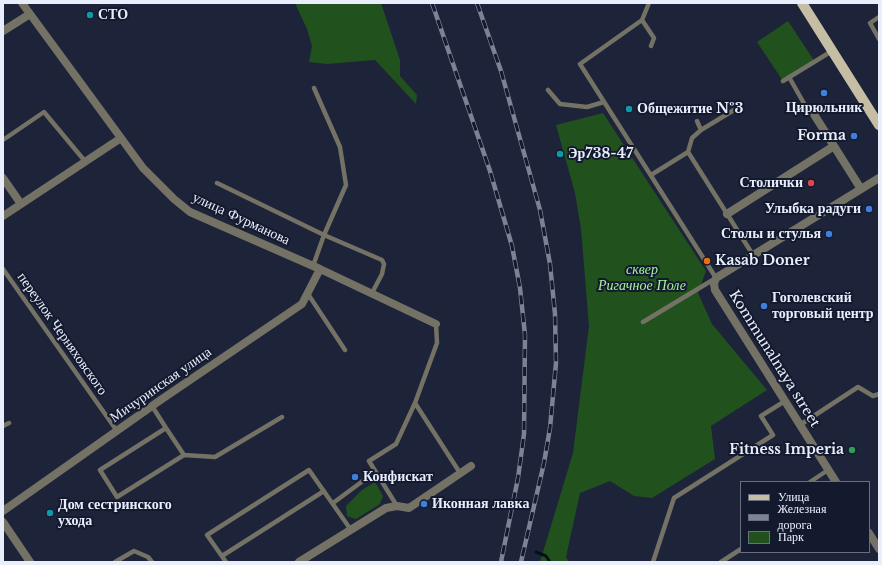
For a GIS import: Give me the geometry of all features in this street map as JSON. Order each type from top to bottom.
[{"type":"main road","points":[[802,3],[878,122]]},
{"type":"street","name":"улица Фурманова","points":[[22,3],[143,168],[174,199],[190,212],[372,293],[436,324]]},
{"type":"street","points":[[3,31],[30,14]]},
{"type":"street","points":[[808,107],[861,189]]},
{"type":"street","points":[[3,216],[84,160],[121,138]]},
{"type":"street","points":[[727,214],[834,146]]},
{"type":"street","points":[[3,178],[21,204]]},
{"type":"street","points":[[716,278],[879,178]]},
{"type":"street","name":"Мичуринская улица","points":[[3,511],[152,406],[302,304],[308,294],[317,268]]},
{"type":"street","name":"Kommunalnaya street","points":[[716,278],[714,284],[715,290],[835,481]]},
{"type":"street","points":[[299,562],[311,559],[350,530],[386,508],[397,506],[409,508],[471,466]]},
{"type":"street","points":[[3,522],[30,562]]},
{"type":"street","points":[[870,535],[879,549]]},
{"type":"lane","points":[[643,322],[716,278],[580,64],[642,20],[649,3]]},
{"type":"lane","points":[[879,17],[870,23],[879,39]]},
{"type":"lane","points":[[642,20],[654,38],[651,46]]},
{"type":"lane","points":[[783,80],[832,51]]},
{"type":"lane","points":[[789,77],[808,107]]},
{"type":"lane","points":[[314,88],[340,147],[346,185],[324,235],[317,268]]},
{"type":"lane","points":[[548,90],[560,104],[587,107],[604,102]]},
{"type":"lane","points":[[651,175],[688,152],[692,138],[701,130],[734,110]]},
{"type":"lane","points":[[3,140],[44,112],[84,160]]},
{"type":"lane","points":[[697,121],[701,130]]},
{"type":"lane","points":[[688,152],[753,255]]},
{"type":"lane","points":[[217,184],[324,235],[382,260],[384,264],[382,274],[372,293]]},
{"type":"lane","name":"переулок Черняховского","points":[[3,269],[117,431]]},
{"type":"lane","points":[[308,294],[345,350]]},
{"type":"lane","points":[[397,506],[369,461],[396,444],[415,403],[437,343],[436,324]]},
{"type":"lane","points":[[800,425],[858,387],[873,396],[879,394]]},
{"type":"lane","points":[[653,562],[674,498],[773,435],[761,416],[785,401]]},
{"type":"lane","points":[[415,403],[460,473]]},
{"type":"lane","points":[[152,406],[184,455]]},
{"type":"lane","points":[[166,428],[100,470],[117,497],[184,455],[215,457],[282,416]]},
{"type":"lane","points":[[3,426],[8,423]]},
{"type":"lane","points":[[226,562],[207,535],[309,470],[350,530]]},
{"type":"lane","points":[[812,481],[828,470]]},
{"type":"lane","points":[[333,503],[376,472]]},
{"type":"lane","points":[[222,556],[324,491]]},
{"type":"lane","points":[[721,562],[740,550]]},
{"type":"lane","points":[[115,562],[134,551],[148,556],[152,562]]},
{"type":"green space","points":[[295,3],[381,3],[400,60],[400,76],[417,95],[416,104],[375,60],[327,64],[309,62],[312,46],[307,29]]},
{"type":"green space","points":[[788,21],[815,62],[783,81],[757,42]]},
{"type":"green space","name":"сквер Ригачное Поле","points":[[603,113],[706,271],[698,293],[712,324],[767,390],[711,426],[715,459],[652,498],[634,496],[610,481],[580,493],[566,557],[569,562],[540,562],[573,453],[589,326],[581,229],[575,193],[556,125]]},
{"type":"green space","points":[[375,482],[383,496],[380,504],[356,519],[347,516],[346,506],[362,490]]},
{"type":"waterway","points":[[536,552],[546,556],[550,562]]},
{"type":"railway","points":[[432,3],[490,171],[512,246],[520,288],[525,335],[524,434],[518,478],[501,562]]},
{"type":"railway","points":[[477,3],[501,71],[540,210],[550,264],[555,314],[556,363],[550,428],[544,463],[521,562]]},
{"type":"place","name":"СТО","points":[[90,15]]},
{"type":"place","name":"Цирюльник","points":[[824,93]]},
{"type":"place","name":"Общежитие №3","points":[[629,109]]},
{"type":"place","name":"Forma","points":[[854,136]]},
{"type":"place","name":"Эр738-47","points":[[560,154]]},
{"type":"place","name":"Столички","points":[[811,183]]},
{"type":"place","name":"Улыбка радуги","points":[[869,209]]},
{"type":"place","name":"Столы и стулья","points":[[829,234]]},
{"type":"place","name":"Kasab Doner","points":[[707,261]]},
{"type":"place","name":"Гоголевский торговый центр","points":[[764,306]]},
{"type":"place","name":"Fitness Imperia","points":[[852,450]]},
{"type":"place","name":"Конфискат","points":[[355,477]]},
{"type":"place","name":"Иконная лавка","points":[[424,504]]},
{"type":"place","name":"Дом сестринского ухода","points":[[50,513]]}]
